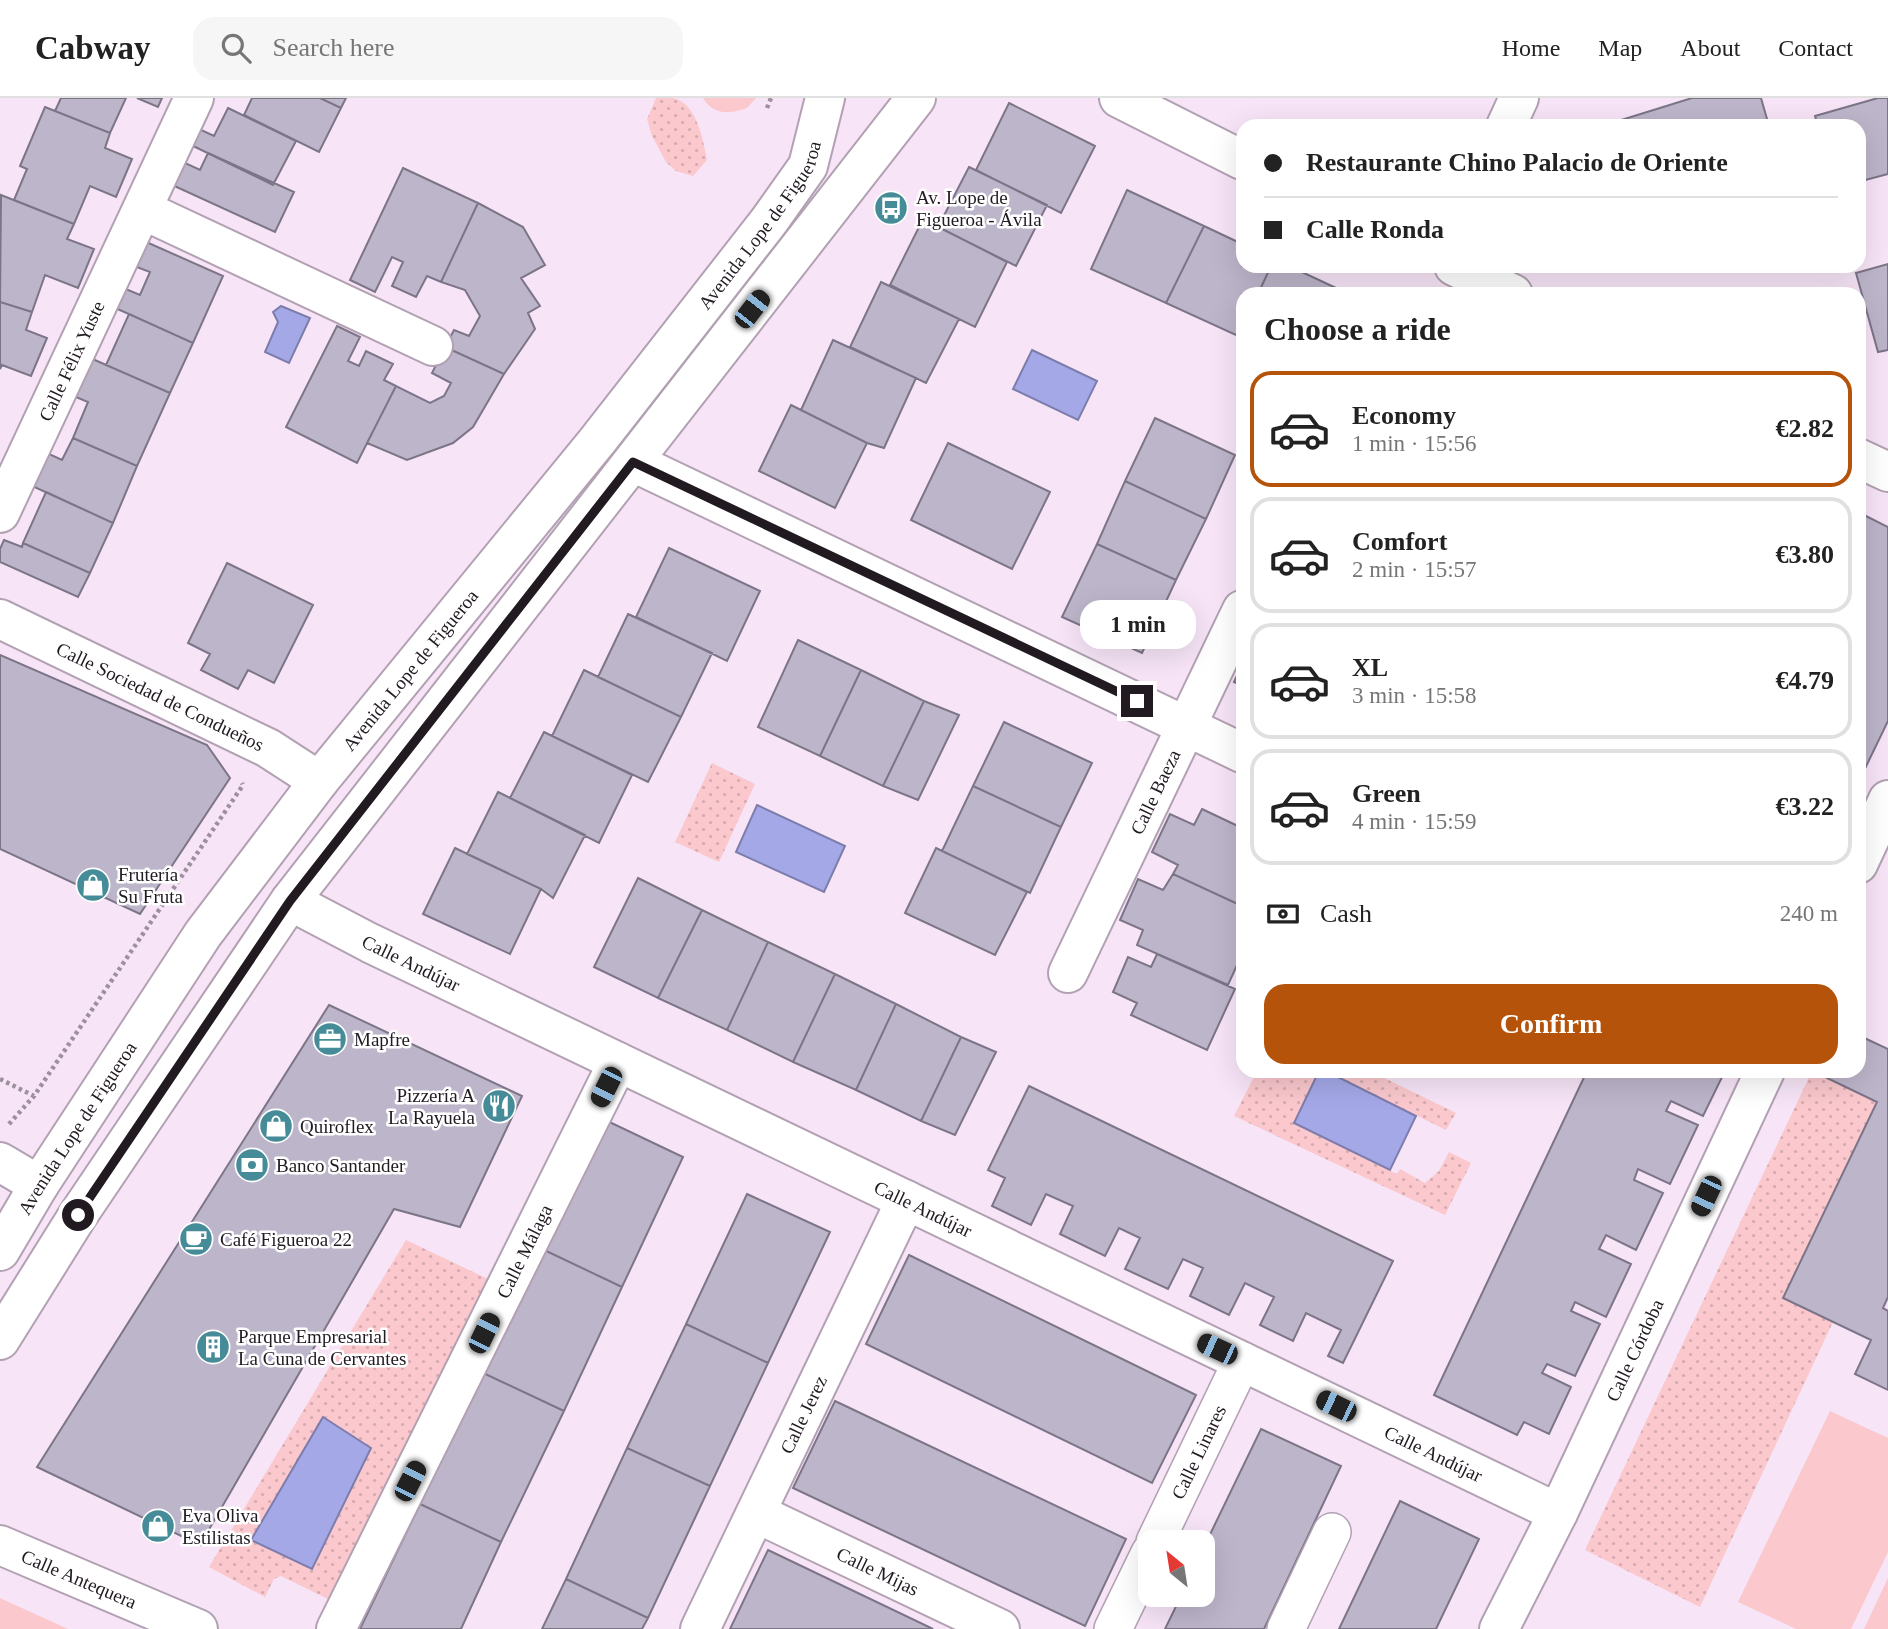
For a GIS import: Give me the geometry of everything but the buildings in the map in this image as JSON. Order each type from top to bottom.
[{"type":"street","name":"Calle Félix Yuste","points":[[0,513],[194,98]]},
{"type":"street","name":"Avenida Lope de Figueroa","points":[[0,1251],[39,1185],[203,934],[319,781],[589,450],[769,221],[808,166],[825,98]]},
{"type":"street","points":[[0,1340],[86,1204],[290,901],[916,98]]},
{"type":"street","points":[[1119,98],[1236,157]]},
{"type":"street","points":[[1509,119],[1519,98]]},
{"type":"street","points":[[143,209],[433,345]]},
{"type":"street","points":[[1469,273],[1498,287]]},
{"type":"street","points":[[633,462],[1236,750]]},
{"type":"street","points":[[1866,462],[1888,472]]},
{"type":"street","name":"Calle Sociedad de Condueños","points":[[0,619],[268,748],[319,781]]},
{"type":"street","name":"Calle Baeza","points":[[1068,973],[1236,623]]},
{"type":"street","points":[[1866,847],[1888,800]]},
{"type":"street","name":"Calle Andújar","points":[[290,901],[383,950],[1558,1513]]},
{"type":"street","name":"Calle Málaga","points":[[337,1629],[618,1062]]},
{"type":"street","name":"Calle Córdoba","points":[[1499,1629],[1558,1513],[1762,1078]]},
{"type":"street","points":[[0,1162],[39,1185]]},
{"type":"street","name":"Calle Jerez","points":[[700,1629],[906,1200]]},
{"type":"street","name":"Calle Linares","points":[[1161,1530],[1242,1361]]},
{"type":"street","name":"Calle Mijas","points":[[756,1513],[1000,1629]]},
{"type":"street","points":[[1286,1629],[1332,1532]]},
{"type":"street","name":"Calle Antequera","points":[[0,1545],[198,1629]]},
{"type":"street","points":[[1113,1629],[1138,1578]]},
{"type":"path","points":[[767,108],[771,98]]},
{"type":"path","points":[[9,1125],[34,1096],[243,785],[240,779]]},
{"type":"path","points":[[0,1079],[34,1096]]},
{"type":"shaded area","points":[[656,98],[681,101],[698,123],[707,160],[693,176],[676,171],[666,162],[652,136],[647,119]]},
{"type":"shaded area","points":[[703,98],[756,98],[747,108],[723,112],[712,108]]},
{"type":"shaded area","points":[[712,763],[755,784],[719,862],[675,842]]},
{"type":"shaded area","points":[[1253,1078],[1316,1078],[1294,1123],[1397,1174],[1400,1169],[1425,1183],[1439,1171],[1449,1152],[1471,1163],[1445,1215],[1234,1116]]},
{"type":"shaded area","points":[[1340,1078],[1384,1078],[1456,1113],[1446,1130]]},
{"type":"shaded area","points":[[1809,1078],[1827,1078],[1877,1102],[1833,1322],[1700,1607],[1585,1550]]},
{"type":"shaded area","points":[[406,1240],[488,1279],[332,1601],[281,1576],[274,1579],[265,1597],[209,1567]]},
{"type":"shaded area","points":[[1830,1411],[1888,1438],[1888,1552],[1851,1629],[1796,1629],[1738,1602]]},
{"type":"shaded area","points":[[1888,1578],[1888,1629],[1864,1629]]},
{"type":"shaded area","points":[[0,1598],[68,1629],[0,1629]]},
{"type":"water","points":[[281,306],[310,318],[289,363],[265,352],[278,322],[273,312]]},
{"type":"water","points":[[1032,350],[1097,381],[1078,420],[1013,389]]},
{"type":"water","points":[[757,805],[845,846],[824,892],[736,852]]},
{"type":"water","points":[[1316,1078],[1340,1078],[1416,1116],[1390,1170],[1294,1123]]},
{"type":"water","points":[[323,1417],[371,1448],[312,1569],[251,1540]]},
{"type":"place","name":"Av. Lope de Figueroa - Ávila","points":[[891,208]]},
{"type":"place","name":"Frutería Su Fruta","points":[[93,885]]},
{"type":"place","name":"Mapfre","points":[[330,1039]]},
{"type":"place","name":"Pizzería A La Rayuela","points":[[499,1106]]},
{"type":"place","name":"Quiroflex","points":[[276,1126]]},
{"type":"place","name":"Banco Santander","points":[[252,1165]]},
{"type":"place","name":"Café Figueroa 22","points":[[196,1239]]},
{"type":"place","name":"Parque Empresarial La Cuna de Cervantes","points":[[213,1347]]},
{"type":"place","name":"Eva Oliva Estilistas","points":[[158,1526]]},
{"type":"route","points":[[78,1215],[290,901],[633,462],[1137,701]]}]
